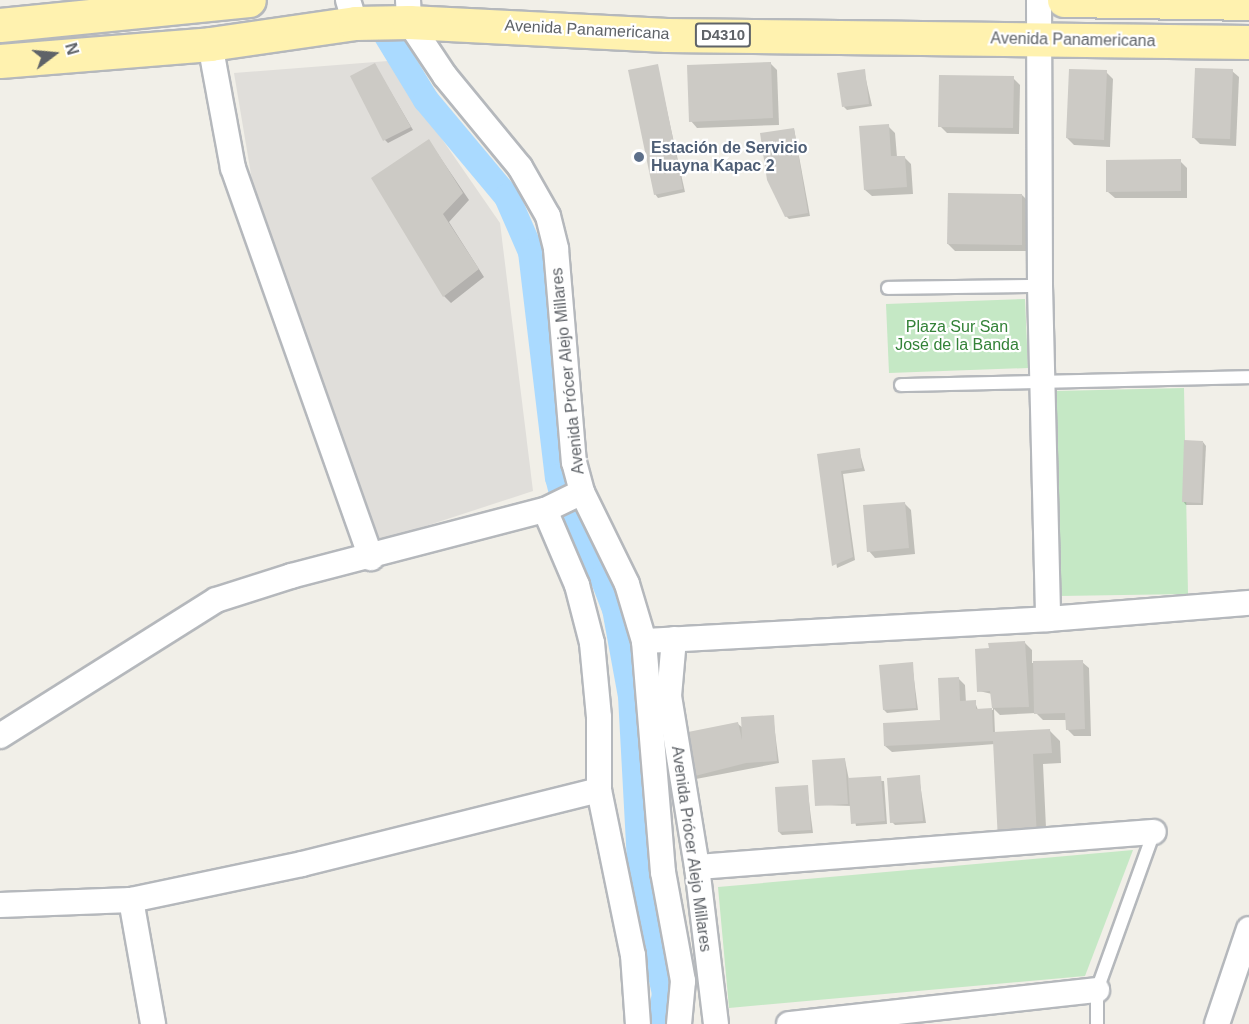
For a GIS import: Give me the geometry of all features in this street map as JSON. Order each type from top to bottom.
[{"type":"main road","points":[[0,25],[249,0]]},
{"type":"main road","points":[[1064,0],[1249,3]]},
{"type":"main road","name":"Avenida Panamericana","points":[[0,61],[210,44],[351,12],[408,11],[667,35],[1249,42]]},
{"type":"street","points":[[1039,0],[1041,380],[1048,619]]},
{"type":"street","name":"Avenida Prócer Alejo Millares","points":[[408,11],[445,76],[520,167],[548,216],[556,249],[574,462],[579,493],[627,584],[645,641],[663,872],[683,981],[679,1024]]},
{"type":"street","points":[[210,44],[233,168],[371,558]]},
{"type":"street","points":[[0,736],[216,600],[291,576],[371,558],[548,509],[579,493]]},
{"type":"street","points":[[548,509],[577,585],[592,643],[599,717],[599,790],[633,955],[638,1024]]},
{"type":"street","points":[[645,641],[1048,619],[1249,603]]},
{"type":"street","name":"Avenida Prócer Alejo Millares","points":[[674,639],[669,696],[697,867],[716,1024]]},
{"type":"street","points":[[0,905],[131,900],[302,864],[599,790]]},
{"type":"street","points":[[697,867],[1154,832]]},
{"type":"street","points":[[131,900],[153,1024]]},
{"type":"street","points":[[1217,1024],[1249,929]]},
{"type":"street","points":[[789,1024],[1097,990]]},
{"type":"lane","points":[[888,288],[1040,286]]},
{"type":"lane","points":[[901,385],[1249,377]]},
{"type":"lane","points":[[1097,1024],[1097,990],[1154,832]]},
{"type":"shaded area","points":[[388,61],[500,223],[533,491],[377,542],[255,198],[234,73]]},
{"type":"green space","name":"Plaza Sur San José de la Banda","points":[[1025,299],[1028,368],[889,373],[886,304]]},
{"type":"green space","points":[[1184,388],[1188,594],[1060,596],[1056,391]]},
{"type":"green space","points":[[1133,850],[1085,976],[729,1008],[718,887]]},
{"type":"building","points":[[771,62],[773,118],[689,122],[687,65]]},
{"type":"building","points":[[375,63],[411,127],[383,141],[350,76]]},
{"type":"building","points":[[658,64],[683,189],[654,195],[628,70]]},
{"type":"building","points":[[1195,68],[1233,69],[1230,139],[1192,138]]},
{"type":"building","points":[[865,69],[869,104],[842,107],[837,73]]},
{"type":"building","points":[[1069,69],[1107,70],[1104,140],[1066,138]]},
{"type":"building","points":[[939,75],[1014,76],[1013,128],[938,127]]},
{"type":"building","points":[[889,124],[891,156],[905,156],[907,187],[864,190],[859,126]]},
{"type":"building","points":[[794,128],[808,213],[785,217],[767,180],[760,133]]},
{"type":"building","points":[[429,139],[463,193],[443,214],[479,269],[443,297],[371,178]]},
{"type":"building","points":[[1181,159],[1181,191],[1106,192],[1106,160]]},
{"type":"building","points":[[948,193],[1022,194],[1022,245],[947,244]]},
{"type":"building","points":[[1184,440],[1203,441],[1201,503],[1182,502]]},
{"type":"building","points":[[860,448],[862,468],[841,471],[853,557],[832,566],[817,454]]},
{"type":"building","points":[[905,502],[909,548],[867,552],[863,505]]},
{"type":"building","points":[[1025,641],[1029,707],[992,708],[990,691],[977,692],[975,649],[989,648],[988,643]]},
{"type":"building","points":[[1083,660],[1085,729],[1066,730],[1065,713],[1034,714],[1033,661]]},
{"type":"building","points":[[913,662],[916,708],[883,710],[879,665]]},
{"type":"building","points":[[959,677],[960,701],[976,700],[976,709],[992,708],[993,732],[1050,729],[1052,753],[1033,754],[1037,839],[998,841],[993,741],[884,746],[883,723],[940,720],[938,678]]},
{"type":"building","points":[[774,715],[777,761],[746,763],[691,777],[683,733],[738,722],[742,740],[741,717]]},
{"type":"building","points":[[845,758],[848,804],[815,806],[812,760]]},
{"type":"building","points":[[920,775],[923,821],[890,823],[887,778]]},
{"type":"building","points":[[881,776],[885,821],[851,824],[848,778]]},
{"type":"building","points":[[808,785],[811,830],[778,832],[775,787]]},
{"type":"waterway","points":[[384,31],[426,100],[507,197],[531,252],[558,477],[566,509],[603,578],[615,609],[631,696],[641,882],[665,994],[659,1024]]},
{"type":"place","name":"Estación de Servicio Huayna Kapac 2","points":[[639,157]]}]
